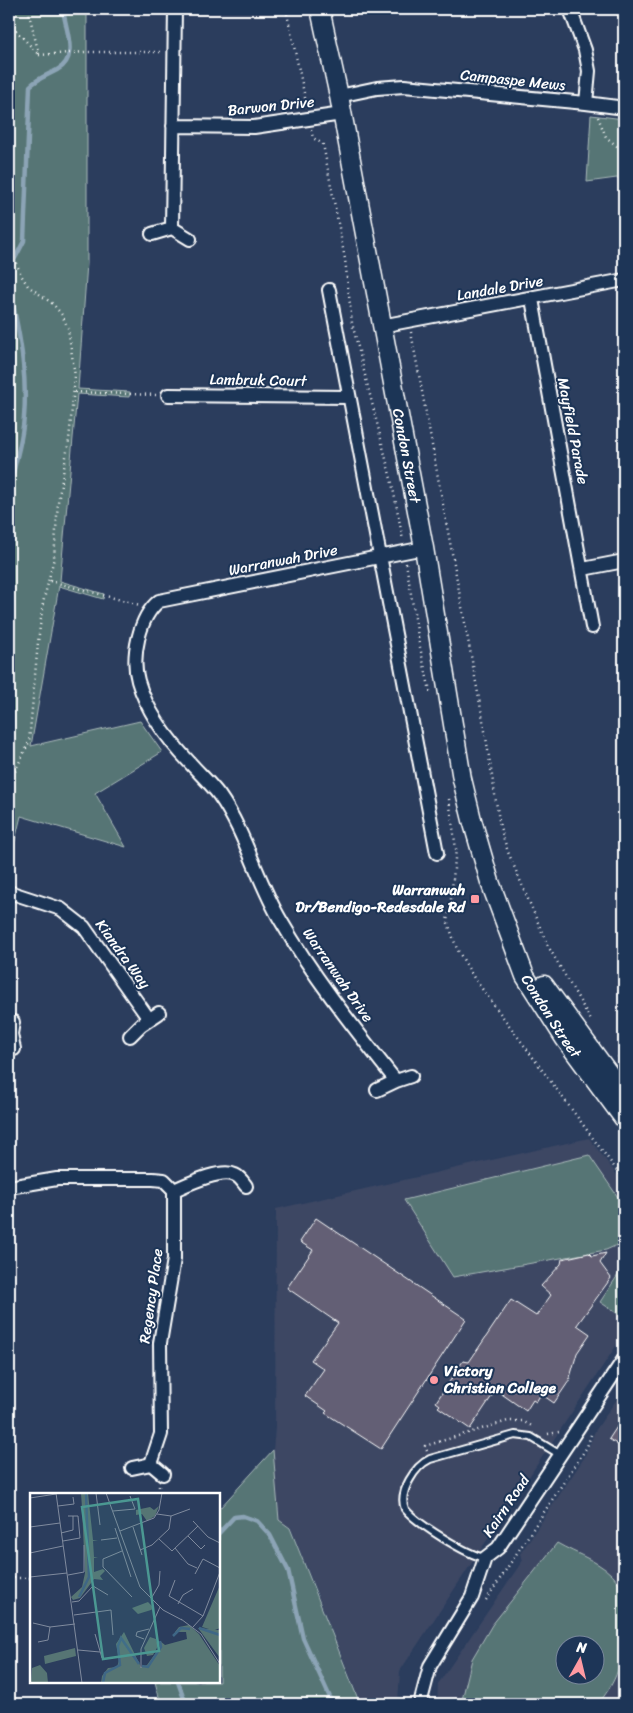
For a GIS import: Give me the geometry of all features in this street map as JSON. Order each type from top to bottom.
[{"type":"main road","name":"Condon Street","points":[[320,9],[341,105],[424,548],[462,779],[474,828],[497,902],[525,976],[565,1039],[624,1119]]},
{"type":"main road","name":"Condon Street","points":[[497,902],[544,985],[624,1094]]},
{"type":"street","points":[[172,228],[174,9]]},
{"type":"street","name":"Campaspe Mews","points":[[341,105],[377,88],[404,86],[586,103],[589,71],[585,50],[570,9]]},
{"type":"street","points":[[586,103],[617,107]]},
{"type":"street","name":"Barwon Drive","points":[[173,126],[254,127],[341,105]]},
{"type":"street","points":[[152,234],[172,228],[190,238]]},
{"type":"street","name":"Landale Drive","points":[[381,326],[532,299],[624,280]]},
{"type":"street","points":[[329,290],[348,397],[382,557],[437,853]]},
{"type":"street","name":"Mayfield Parade","points":[[532,299],[583,569],[592,627]]},
{"type":"street","name":"Lambruk Court","points":[[168,395],[348,397]]},
{"type":"street","name":"Warranwah Drive","points":[[396,1081],[331,999],[280,920],[229,811],[218,793],[166,735],[143,695],[138,679],[136,662],[147,603],[424,548]]},
{"type":"street","points":[[583,569],[624,561]]},
{"type":"street","name":"Kiandra Way","points":[[9,892],[61,909],[84,927],[154,1016],[130,1036]]},
{"type":"street","points":[[11,1030],[14,1049]]},
{"type":"street","points":[[377,1090],[411,1076]]},
{"type":"street","points":[[9,1188],[57,1179],[153,1179],[164,1180],[174,1190],[196,1180],[224,1174],[236,1175],[246,1186]]},
{"type":"street","name":"Regency Place","points":[[151,1464],[161,1434],[160,1342],[174,1259],[174,1190]]},
{"type":"street","name":"Kairn Road","points":[[420,1704],[430,1666],[472,1597],[485,1558],[498,1548],[624,1359]]},
{"type":"street","points":[[132,1468],[151,1464],[163,1474]]},
{"type":"lane","points":[[485,1558],[474,1556],[459,1548],[405,1509],[403,1499],[407,1485],[424,1462],[430,1459],[515,1435],[531,1438],[560,1454]]},
{"type":"path","points":[[13,9],[12,17],[9,21],[38,55],[85,52],[174,52]]},
{"type":"path","points":[[28,9],[38,55]]},
{"type":"path","points":[[600,105],[599,121],[606,138],[624,152]]},
{"type":"path","points":[[9,244],[21,275],[36,293],[53,304],[62,315],[68,328],[74,356],[75,392],[66,458],[60,485],[54,558],[50,581],[43,603],[29,742],[9,784]]},
{"type":"path","points":[[408,321],[485,731],[500,827],[508,852],[548,946],[595,1027]]},
{"type":"path","points":[[75,392],[168,395]]},
{"type":"path","points":[[50,581],[97,595],[147,603]]},
{"type":"path","points":[[615,1053],[624,1065]]},
{"type":"path","points":[[619,1347],[624,1339]]},
{"type":"path","points":[[430,1459],[425,1446],[508,1421],[522,1421],[537,1429]]},
{"type":"path","points":[[542,1432],[555,1434],[565,1428]]},
{"type":"path","points":[[486,1600],[587,1447],[592,1431]]},
{"type":"path","points":[[9,1578],[30,1578]]},
{"type":"shaded area","name":"Victory Christian College","points":[[589,1138],[624,1184],[624,1334],[400,1671],[398,1704],[361,1704],[291,1528],[279,1520],[273,1450],[275,1427],[276,1209]]},
{"type":"shaded area","points":[[624,1389],[624,1700],[620,1704],[437,1704],[438,1684],[523,1560],[520,1554],[584,1458],[595,1431]]},
{"type":"green space","points":[[9,9],[87,9],[87,263],[78,389],[130,392],[129,397],[77,394],[60,581],[104,594],[103,599],[59,586],[31,746],[140,721],[162,752],[95,793],[126,847],[21,816],[9,865]]},
{"type":"green space","points":[[591,115],[624,119],[624,177],[587,182]]},
{"type":"green space","points":[[589,1155],[624,1206],[624,1242],[606,1250],[453,1277],[404,1200]]},
{"type":"green space","points":[[624,1266],[624,1318],[600,1302]]},
{"type":"green space","points":[[273,1450],[279,1520],[290,1528],[360,1704],[161,1704],[155,1683],[220,1683],[220,1508]]},
{"type":"green space","points":[[557,1543],[606,1569],[618,1582],[623,1600],[624,1615],[622,1654],[612,1684],[598,1704],[461,1704],[472,1659],[492,1625]]},
{"type":"building","points":[[316,1218],[466,1319],[381,1449],[325,1413],[327,1411],[305,1396],[324,1369],[311,1360],[338,1323],[287,1288],[313,1250],[300,1242]]},
{"type":"building","points":[[589,1253],[592,1256],[606,1253],[600,1263],[611,1278],[577,1325],[590,1334],[577,1353],[569,1381],[554,1403],[541,1394],[536,1402],[533,1400],[526,1411],[496,1390],[470,1429],[438,1407],[440,1405],[436,1402],[463,1361],[469,1362],[511,1300],[536,1316],[551,1295],[541,1286],[561,1264],[562,1259]]},
{"type":"building","points":[[624,1416],[624,1449],[609,1439]]},
{"type":"waterway","points":[[9,270],[24,241],[30,86],[64,65],[68,58],[70,51],[63,9]]},
{"type":"waterway","points":[[9,287],[23,360],[25,397],[22,433],[9,490]]},
{"type":"waterway","points":[[220,1532],[234,1517],[243,1516],[257,1521],[270,1535],[288,1570],[303,1638],[333,1704]]},
{"type":"waterway","points":[[178,1683],[186,1704]]},
{"type":"place","name":"Warranwah Dr/Bendigo-Redesdale Rd","points":[[475,899]]},
{"type":"place","name":"Victory Christian College","points":[[434,1380]]}]
